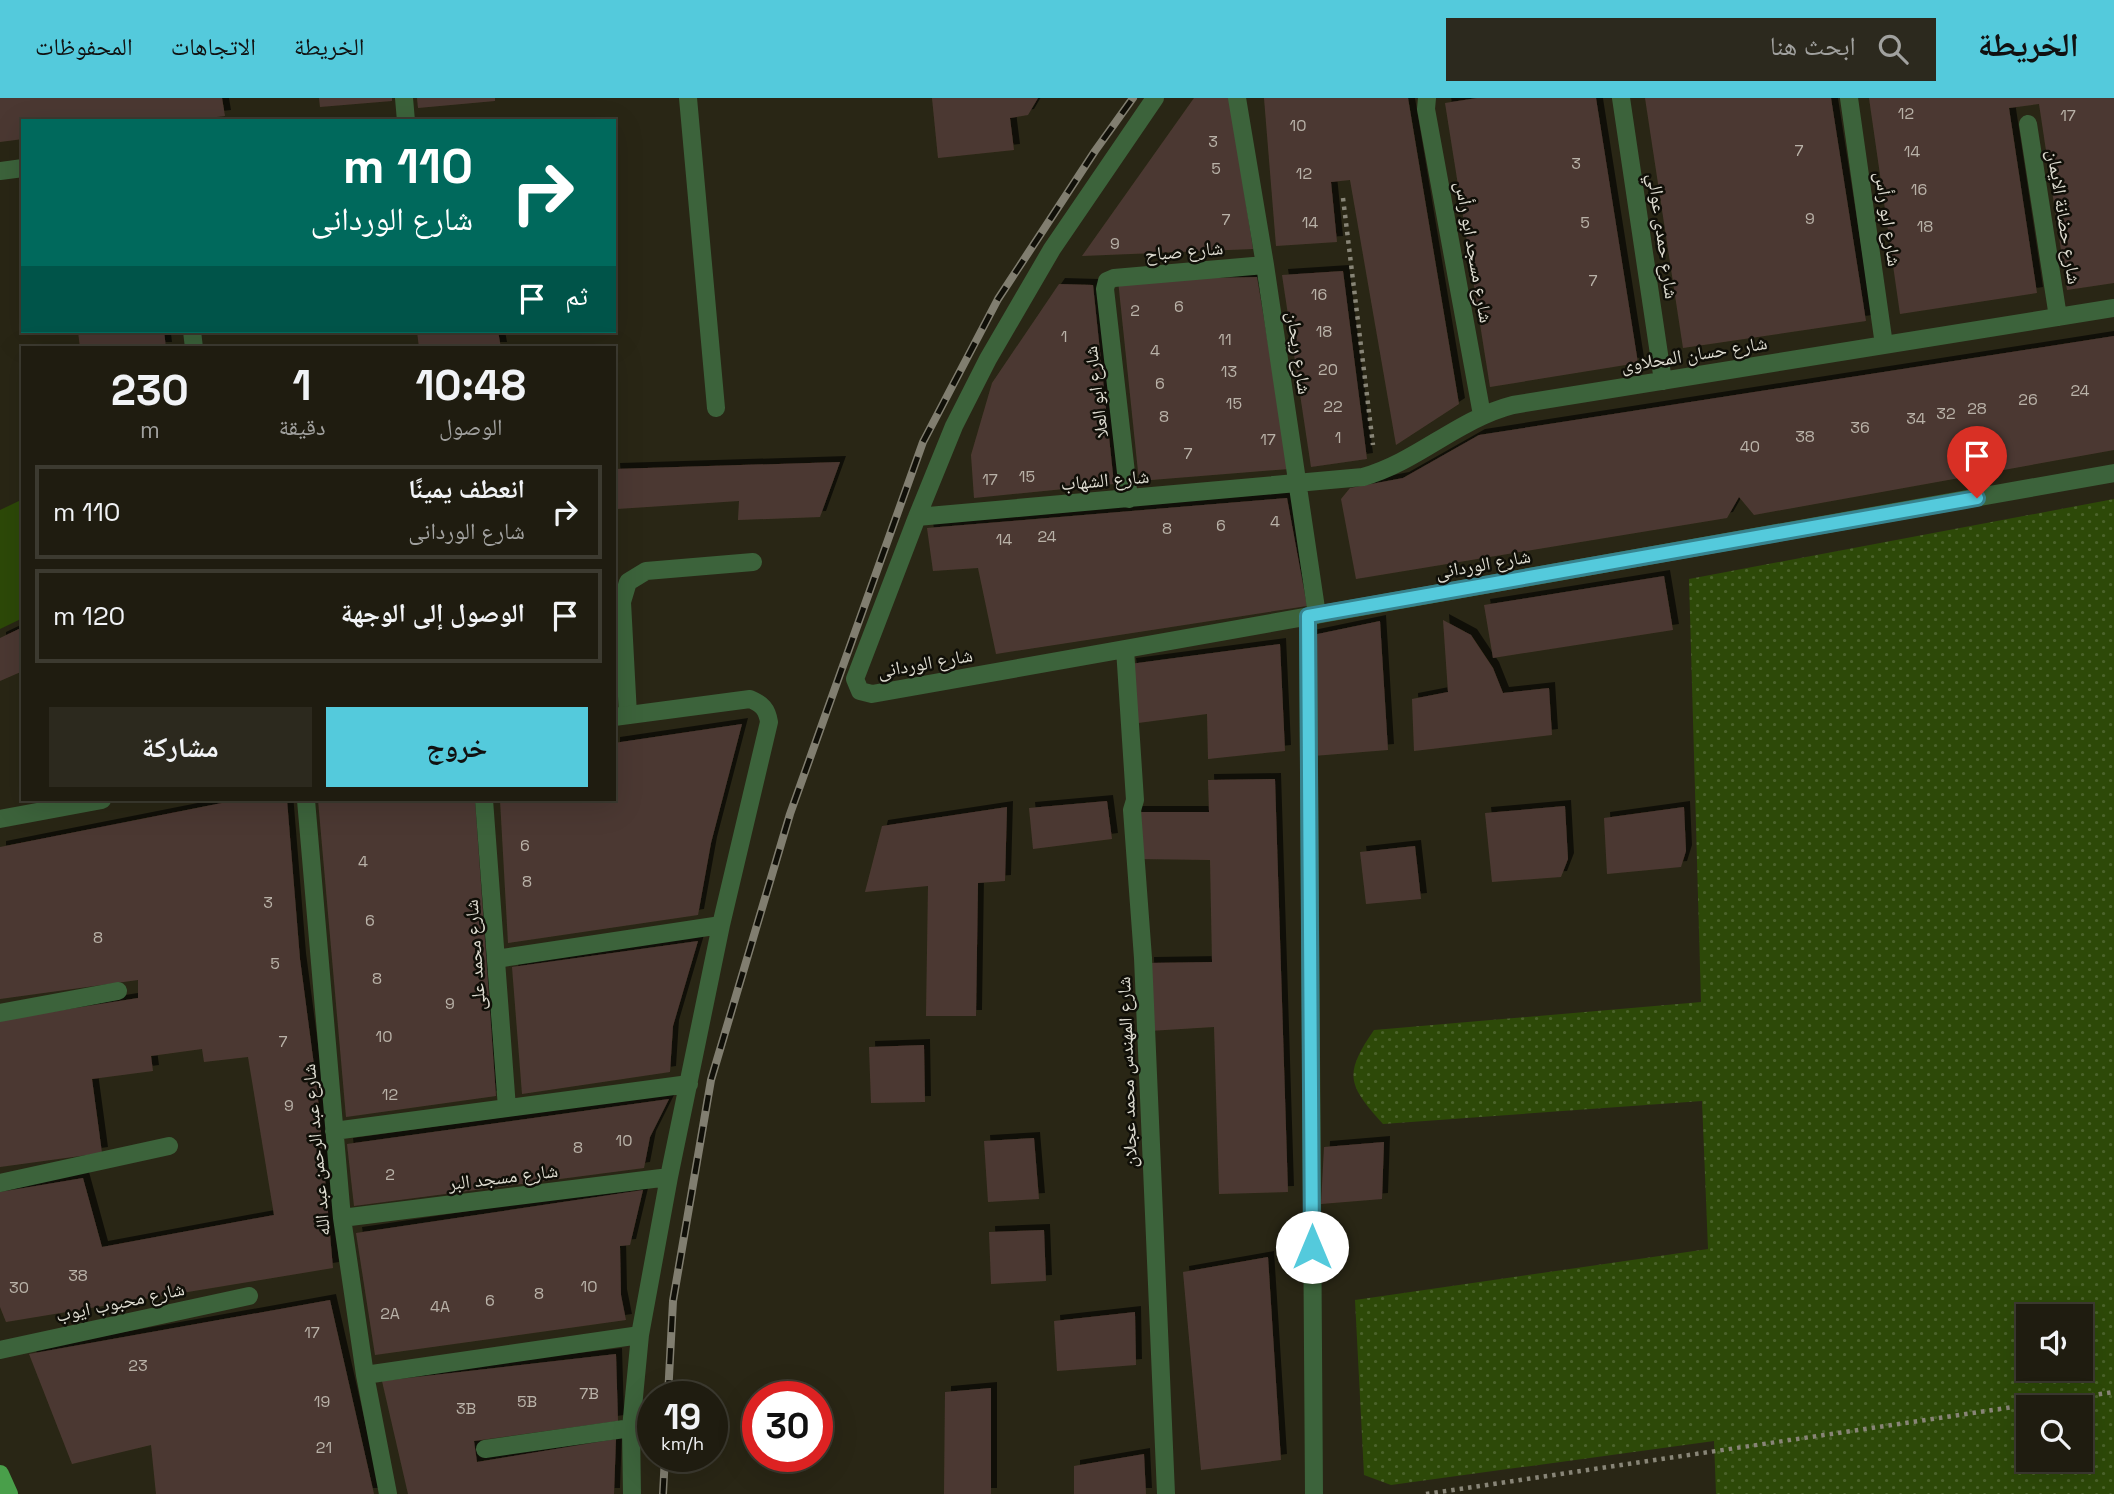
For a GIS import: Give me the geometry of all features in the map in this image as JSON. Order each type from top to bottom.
[{"type":"main road","points":[[0,1474],[9,1494]]},
{"type":"street","points":[[404,98],[406,119]]},
{"type":"street","points":[[688,98],[716,408]]},
{"type":"street","points":[[916,517],[954,426],[988,359],[1052,249],[1155,98]]},
{"type":"street","name":"شارع ريحان","points":[[1237,98],[1265,265],[1313,616],[1314,1494]]},
{"type":"street","name":"شارع مسجد ابو رأس","points":[[1427,98],[1426,109],[1482,415]]},
{"type":"street","name":"شارع حمدى عوالي","points":[[1621,98],[1663,381]]},
{"type":"street","name":"شارع ابو رأس","points":[[1849,98],[1884,345]]},
{"type":"street","name":"شارع حضانة الايمان","points":[[2028,124],[2058,317]]},
{"type":"street","points":[[0,171],[21,168]]},
{"type":"street","name":"شارع صباح","points":[[1107,281],[1114,278],[1265,265]]},
{"type":"street","name":"شارع ابو العلا","points":[[1107,281],[1105,289],[1129,499]]},
{"type":"street","name":"شارع حسان المحلاوى","points":[[1296,483],[1376,474],[1395,466],[1482,415],[1513,405],[2114,308]]},
{"type":"street","name":"شارع الوردانى","points":[[916,517],[855,680],[860,691],[872,694],[2114,473]]},
{"type":"street","name":"شارع الشهاب","points":[[916,517],[1296,483]]},
{"type":"street","points":[[632,1494],[631,1428],[640,1335],[669,1177],[721,925],[769,722],[767,712],[760,703],[750,699],[621,716],[622,603],[628,582],[646,571],[753,562]]},
{"type":"street","name":"شارع المهندس محمد عجلان","points":[[1125,649],[1135,800],[1132,810],[1143,958],[1166,1494]]},
{"type":"street","points":[[0,819],[97,801]]},
{"type":"street","name":"شارع عبد الرحمن عبد الله","points":[[306,801],[342,1218],[365,1375],[388,1494]]},
{"type":"street","name":"شارع محمد على","points":[[484,801],[507,1108]]},
{"type":"street","points":[[496,959],[721,925]]},
{"type":"street","points":[[0,1013],[118,991]]},
{"type":"street","points":[[334,1131],[689,1084]]},
{"type":"street","points":[[0,1183],[169,1146]]},
{"type":"street","name":"شارع مسجد البر","points":[[342,1218],[669,1177]]},
{"type":"street","name":"شارع محبوب ايوب","points":[[0,1350],[249,1296]]},
{"type":"street","points":[[365,1375],[640,1335]]},
{"type":"street","points":[[485,1449],[631,1428]]},
{"type":"path","points":[[1343,198],[1376,474]]},
{"type":"path","points":[[1426,1494],[2114,1392]]},
{"type":"green space","points":[[2114,499],[2114,1494],[1716,1494],[1714,1441],[1391,1485],[1364,1475],[1355,1300],[1708,1249],[1702,1101],[1383,1124],[1362,1099],[1354,1079],[1357,1058],[1374,1030],[1701,1002],[1689,579]]},
{"type":"green space","points":[[21,500],[21,619],[0,629],[0,510]]},
{"type":"building","points":[[0,98],[222,98],[225,116],[199,119],[21,119],[21,139],[0,142]]},
{"type":"building","points":[[319,98],[392,98],[392,101],[320,107]]},
{"type":"building","points":[[417,98],[495,98],[495,101],[418,108]]},
{"type":"building","points":[[932,98],[1038,98],[1028,115],[1010,118],[1014,150],[938,158]]},
{"type":"building","points":[[1194,98],[1230,98],[1253,249],[1082,256]]},
{"type":"building","points":[[1264,98],[1408,98],[1459,404],[1396,445],[1350,180],[1331,182],[1337,242],[1276,246]]},
{"type":"building","points":[[1477,98],[1596,98],[1638,363],[1490,387],[1445,103]]},
{"type":"building","points":[[1645,98],[1831,98],[1866,321],[1683,348]]},
{"type":"building","points":[[1869,98],[2114,98],[2114,283],[2067,290],[2039,104],[2009,108],[2037,293],[1900,314]]},
{"type":"building","points":[[1343,271],[1367,459],[1311,467],[1282,275]]},
{"type":"building","points":[[1257,277],[1289,469],[1139,481],[1118,280]]},
{"type":"building","points":[[1059,284],[1093,285],[1114,484],[974,498],[971,455],[992,383]]},
{"type":"building","points":[[78,333],[164,333],[166,346],[80,346]]},
{"type":"building","points":[[417,333],[498,333],[501,346],[419,346]]},
{"type":"building","points":[[2114,336],[2114,450],[1754,515],[1739,497],[1727,518],[1356,579],[1341,499],[1350,488],[1403,478],[1479,435]]},
{"type":"building","points":[[840,462],[820,517],[738,520],[739,501],[617,509],[616,469]]},
{"type":"building","points":[[1287,498],[1307,606],[996,654],[978,568],[933,571],[927,528]]},
{"type":"building","points":[[1664,576],[1673,630],[1493,658],[1484,605]]},
{"type":"building","points":[[1443,620],[1471,635],[1493,668],[1503,693],[1549,688],[1552,735],[1414,751],[1412,699],[1448,692]]},
{"type":"building","points":[[1380,621],[1388,750],[1313,756],[1308,636]]},
{"type":"building","points":[[21,628],[21,672],[0,681],[0,638]]},
{"type":"building","points":[[1280,644],[1285,751],[1208,759],[1207,714],[1138,723],[1130,664]]},
{"type":"building","points":[[742,724],[711,843],[698,915],[508,943],[500,801],[616,801],[616,743]]},
{"type":"building","points":[[1275,779],[1288,1192],[1219,1194],[1214,1027],[1149,1031],[1148,963],[1212,962],[1210,860],[1139,859],[1135,812],[1209,812],[1208,780]]},
{"type":"building","points":[[232,801],[287,801],[300,959],[317,1088],[333,1268],[6,1322],[0,1307],[0,1192],[83,1178],[102,1247],[274,1215],[248,1057],[204,1062],[202,1049],[151,1056],[153,1071],[92,1079],[102,1153],[0,1167],[0,1020],[138,998],[138,980],[0,999],[0,847]]},
{"type":"building","points":[[318,801],[475,801],[496,1096],[346,1117]]},
{"type":"building","points":[[1107,801],[1112,839],[1033,849],[1029,808]]},
{"type":"building","points":[[1565,806],[1568,859],[1561,877],[1492,882],[1485,813]]},
{"type":"building","points":[[1007,807],[1005,881],[978,883],[976,1016],[926,1016],[928,886],[865,892],[882,826]]},
{"type":"building","points":[[1684,807],[1686,851],[1681,867],[1607,874],[1604,818]]},
{"type":"building","points":[[1415,846],[1421,899],[1366,904],[1360,852]]},
{"type":"building","points":[[698,941],[673,1026],[670,1072],[522,1094],[512,967]]},
{"type":"building","points":[[924,1045],[925,1102],[871,1103],[869,1047]]},
{"type":"building","points":[[669,1099],[650,1137],[644,1168],[354,1206],[347,1144]]},
{"type":"building","points":[[1034,1138],[1039,1199],[988,1202],[984,1141]]},
{"type":"building","points":[[1384,1142],[1382,1199],[1321,1204],[1324,1147]]},
{"type":"building","points":[[643,1190],[630,1245],[620,1246],[621,1295],[626,1320],[375,1355],[356,1233]]},
{"type":"building","points":[[1044,1230],[1046,1281],[991,1284],[989,1232]]},
{"type":"building","points":[[1268,1257],[1281,1460],[1201,1470],[1183,1272]]},
{"type":"building","points":[[330,1300],[374,1494],[156,1494],[151,1445],[72,1464],[29,1354]]},
{"type":"building","points":[[1135,1312],[1136,1365],[1057,1371],[1054,1321]]},
{"type":"building","points":[[616,1354],[618,1421],[474,1441],[477,1462],[616,1439],[614,1494],[408,1494],[382,1381]]},
{"type":"building","points":[[991,1388],[991,1494],[944,1494],[945,1392]]},
{"type":"building","points":[[1144,1454],[1146,1494],[1074,1494],[1074,1466]]},
{"type":"railway","points":[[669,1381],[673,1301],[711,1080],[790,814],[923,442],[998,299],[1133,98]]},
{"type":"railway","points":[[663,1494],[664,1472]]},
{"type":"route","points":[[1312,1247],[1308,616],[1977,498]]}]
